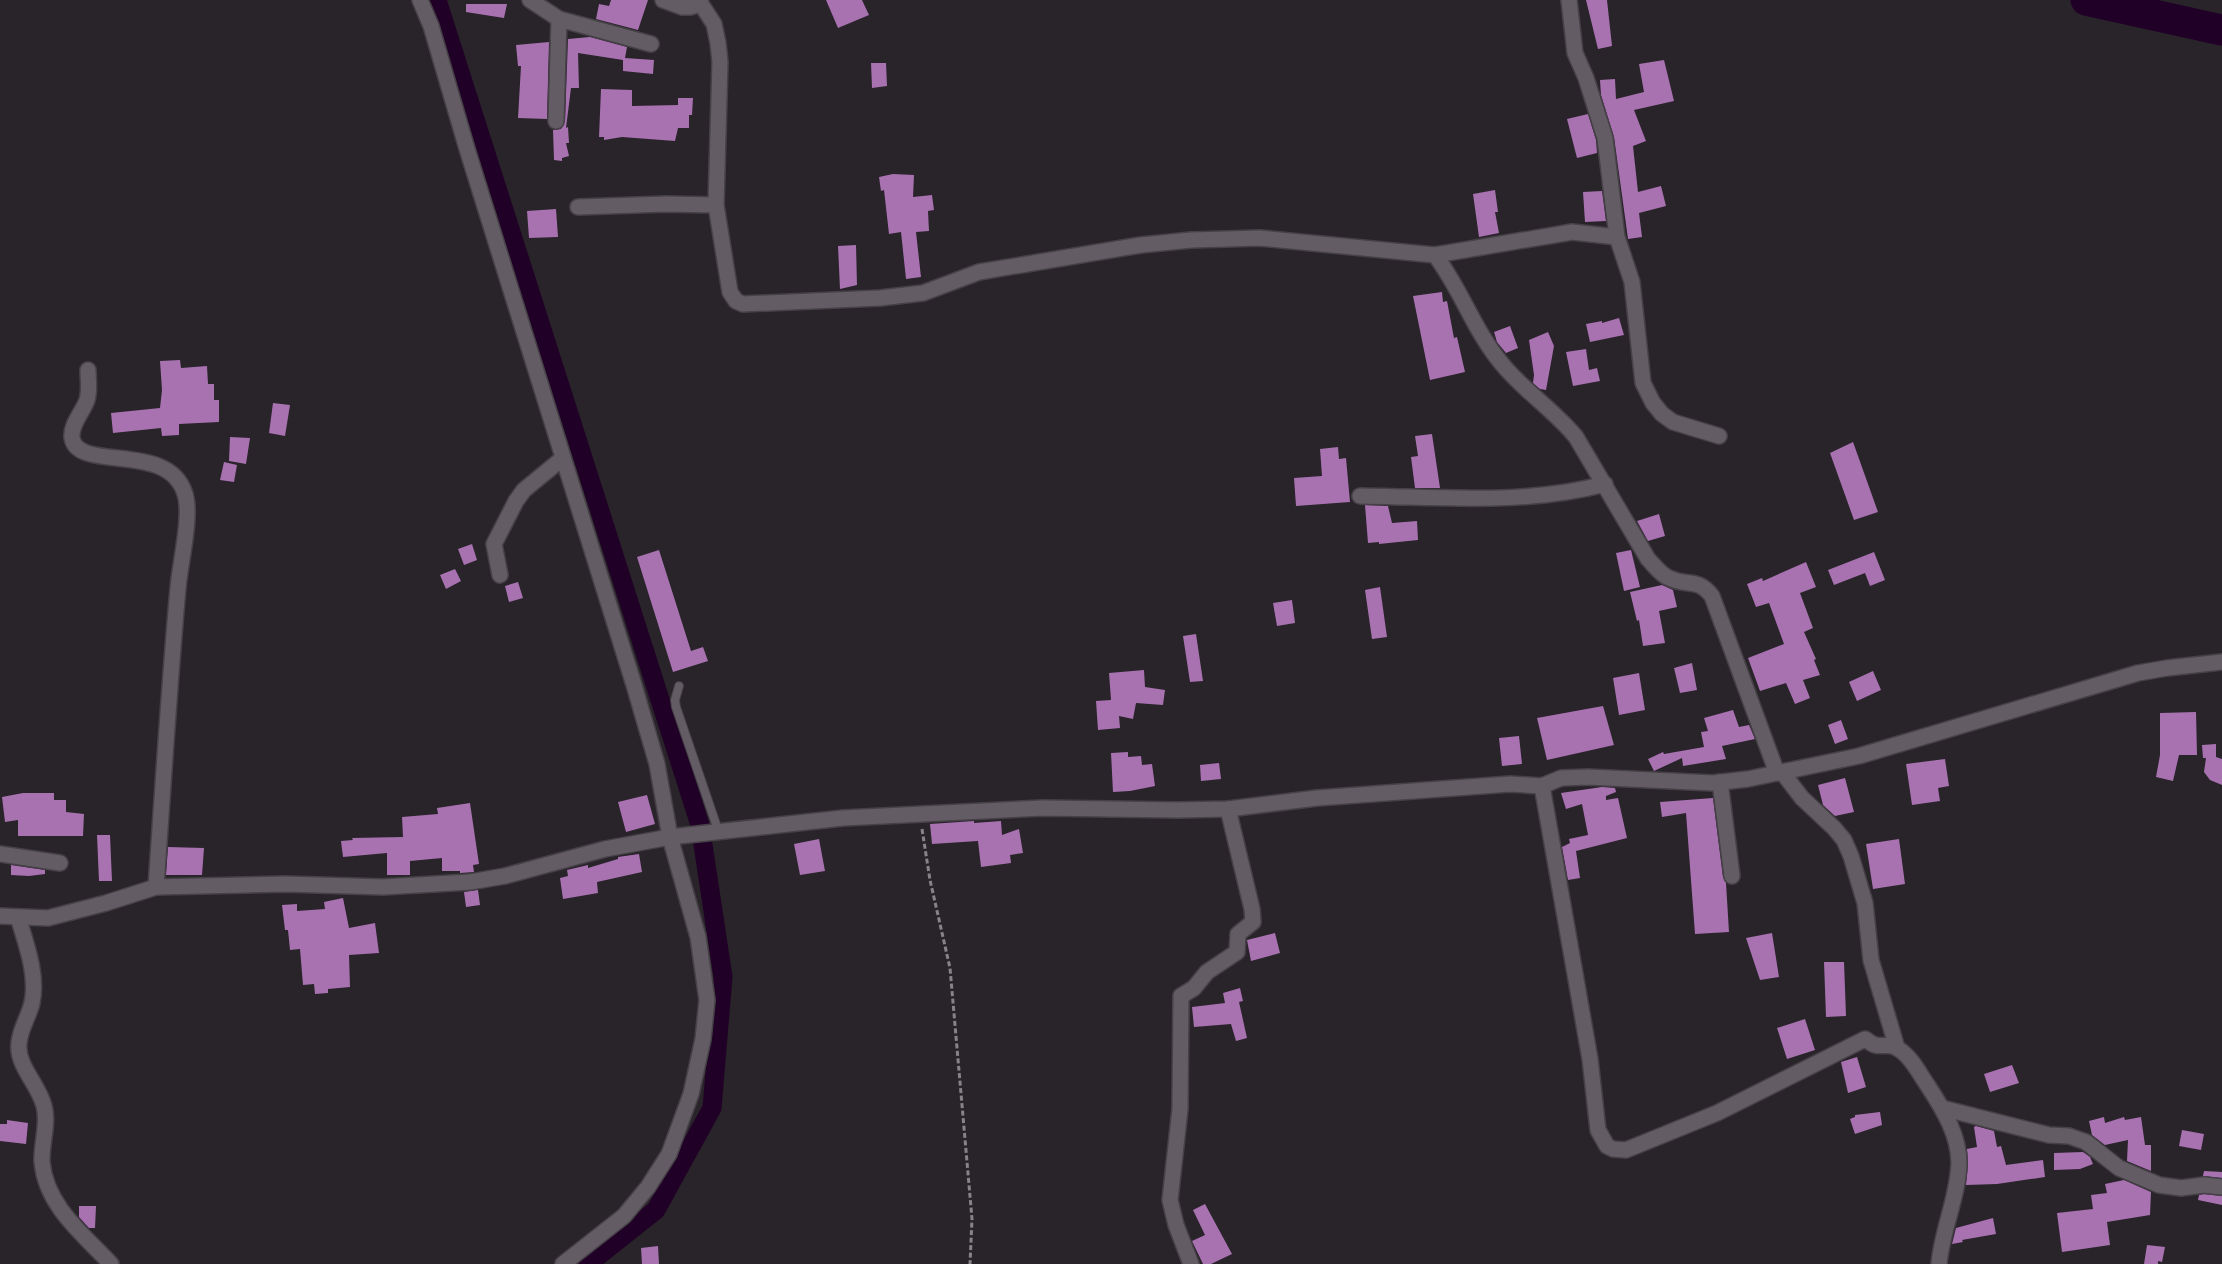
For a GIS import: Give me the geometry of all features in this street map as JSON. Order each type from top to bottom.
[{"type":"street","points":[[420,0],[431,26],[467,150],[564,458],[657,764],[670,837],[698,936],[707,1000],[703,1040],[691,1094],[669,1154],[648,1187],[624,1216],[563,1264]]},
{"type":"street","points":[[530,0],[559,18],[651,44]]},
{"type":"street","points":[[663,0],[682,7],[690,7],[700,2],[714,24],[720,62],[716,205],[730,292],[736,301],[742,304],[880,298],[923,293],[979,272],[1141,246],[1191,240],[1260,238],[1435,255],[1572,232],[1617,237]]},
{"type":"street","points":[[1570,0],[1575,53],[1586,78],[1605,138],[1617,237],[1632,282],[1640,363],[1647,392],[1662,414],[1673,422],[1719,436]]},
{"type":"street","points":[[556,121],[559,18]]},
{"type":"street","points":[[578,207],[666,204],[716,205]]},
{"type":"street","points":[[1435,255],[1447,271],[1489,347],[1502,365],[1566,424],[1588,454],[1634,536],[1660,572],[1670,578],[1699,584],[1705,587],[1712,596],[1779,772],[1802,798],[1839,834],[1851,856],[1865,903],[1871,960],[1897,1048]]},
{"type":"street","points":[[88,370],[87,399],[72,433],[72,441],[78,449],[88,454],[156,464],[166,468],[178,480],[186,496],[187,511],[179,572],[171,666],[156,887]]},
{"type":"street","points":[[500,574],[494,544],[516,501],[524,490],[564,458]]},
{"type":"street","points":[[1360,496],[1518,497],[1559,494],[1605,484]]},
{"type":"street","points":[[0,916],[48,918],[66,915],[156,887],[285,884],[383,887],[470,882],[505,876],[605,849],[687,834],[842,818],[1043,808],[1228,809],[1317,798],[1510,784],[1542,786],[1561,778],[1588,777],[1720,782],[1859,756],[2138,673],[2222,662]]},
{"type":"street","points":[[1720,782],[1732,876]]},
{"type":"street","points":[[1542,786],[1590,1059],[1598,1130],[1607,1146],[1613,1149],[1626,1150],[1717,1113],[1865,1039],[1876,1045],[1889,1045],[1897,1048],[1911,1060],[1942,1108],[1957,1146],[1959,1163],[1956,1188],[1941,1241],[1939,1264]]},
{"type":"street","points":[[1191,1264],[1176,1225],[1170,1200],[1180,1109],[1181,996],[1194,988],[1207,972],[1237,952],[1238,934],[1253,922],[1252,909],[1228,809]]},
{"type":"street","points":[[0,854],[60,862]]},
{"type":"street","points":[[18,917],[33,979],[33,1000],[19,1042],[20,1057],[45,1107],[42,1152],[44,1179],[58,1206],[111,1264]]},
{"type":"street","points":[[1942,1108],[2049,1135],[2069,1136],[2086,1142],[2119,1168],[2159,1185],[2181,1188],[2204,1184],[2222,1187]]},
{"type":"lane","points":[[679,686],[675,700],[676,707],[715,830]]},
{"type":"path","points":[[931,814],[921,824],[930,880],[950,968],[972,1220],[970,1264]]},
{"type":"building","points":[[611,0],[648,0],[638,30],[596,19],[599,4],[609,6]]},
{"type":"building","points":[[826,0],[862,0],[869,15],[838,28]]},
{"type":"building","points":[[1586,0],[1607,0],[1612,46],[1598,49]]},
{"type":"building","points":[[466,4],[507,4],[504,18],[466,12]]},
{"type":"building","points":[[590,37],[627,47],[625,58],[654,60],[653,74],[623,71],[623,60],[578,53],[579,88],[571,88],[566,128],[568,127],[569,143],[566,143],[569,156],[562,158],[562,161],[554,160],[553,130],[561,129],[565,121],[568,39]]},
{"type":"building","points":[[549,42],[547,119],[518,118],[521,66],[518,66],[516,45]]},
{"type":"building","points":[[1664,60],[1674,101],[1634,110],[1646,141],[1633,146],[1638,192],[1661,186],[1666,206],[1639,213],[1642,237],[1628,239],[1614,137],[1601,95],[1600,80],[1615,79],[1616,99],[1644,92],[1639,64]]},
{"type":"building","points":[[871,63],[886,63],[887,86],[872,88]]},
{"type":"building","points":[[601,89],[632,90],[632,106],[678,105],[678,98],[693,98],[692,115],[689,115],[689,128],[678,128],[675,141],[622,137],[604,140],[604,137],[599,137]]},
{"type":"building","points":[[1588,114],[1596,140],[1597,153],[1577,158],[1567,119]]},
{"type":"building","points":[[893,174],[914,175],[913,197],[932,195],[934,210],[928,211],[929,231],[916,232],[921,277],[906,279],[901,232],[889,234],[884,190],[881,191],[879,177]]},
{"type":"building","points":[[1495,190],[1498,212],[1495,212],[1499,233],[1479,237],[1473,194]]},
{"type":"building","points":[[1602,191],[1606,221],[1585,222],[1583,192]]},
{"type":"building","points":[[556,209],[558,237],[529,238],[527,211]]},
{"type":"building","points":[[856,245],[857,285],[840,289],[838,246]]},
{"type":"building","points":[[1442,292],[1443,302],[1447,301],[1454,338],[1457,337],[1465,372],[1430,380],[1413,296]]},
{"type":"building","points":[[1619,318],[1624,335],[1590,342],[1586,324],[1602,321],[1602,323]]},
{"type":"building","points":[[1510,326],[1518,348],[1506,353],[1497,342],[1494,332]]},
{"type":"building","points":[[1548,332],[1554,346],[1546,390],[1540,389],[1533,383],[1534,375],[1529,340]]},
{"type":"building","points":[[1586,349],[1589,370],[1597,368],[1600,381],[1573,386],[1566,352]]},
{"type":"building","points":[[180,360],[181,368],[207,366],[208,384],[214,384],[214,400],[219,400],[219,422],[179,424],[179,435],[162,436],[161,428],[113,433],[111,413],[160,408],[162,390],[160,361]]},
{"type":"building","points":[[273,403],[290,405],[285,436],[269,433]]},
{"type":"building","points":[[1432,434],[1440,488],[1415,488],[1411,457],[1418,456],[1415,436]]},
{"type":"building","points":[[230,437],[250,438],[246,464],[229,461]]},
{"type":"building","points":[[1853,442],[1878,512],[1854,520],[1830,453]]},
{"type":"building","points":[[1338,447],[1339,459],[1346,458],[1350,502],[1296,506],[1294,478],[1322,476],[1320,449]]},
{"type":"building","points":[[224,462],[237,465],[234,482],[220,480]]},
{"type":"building","points":[[1365,505],[1388,506],[1392,523],[1417,521],[1418,540],[1379,544],[1379,542],[1368,543]]},
{"type":"building","points":[[1659,514],[1665,536],[1648,541],[1637,521]]},
{"type":"building","points":[[472,544],[477,560],[464,565],[458,549]]},
{"type":"building","points":[[659,550],[691,651],[703,647],[708,661],[673,672],[637,557]]},
{"type":"building","points":[[1631,550],[1640,587],[1624,591],[1616,553]]},
{"type":"building","points":[[1874,552],[1885,580],[1870,586],[1865,573],[1834,585],[1828,570]]},
{"type":"building","points":[[1806,562],[1816,587],[1800,593],[1813,628],[1804,632],[1816,659],[1814,660],[1820,675],[1803,680],[1810,698],[1795,704],[1786,683],[1760,691],[1748,658],[1784,644],[1769,603],[1756,607],[1747,584],[1762,578],[1763,581]]},
{"type":"building","points":[[455,569],[461,581],[446,589],[440,575]]},
{"type":"building","points":[[518,582],[523,598],[509,602],[505,586]]},
{"type":"building","points":[[1662,585],[1673,590],[1677,607],[1659,611],[1665,643],[1643,646],[1639,620],[1637,621],[1630,592]]},
{"type":"building","points":[[1380,587],[1387,637],[1372,639],[1365,590]]},
{"type":"building","points":[[1292,600],[1295,623],[1277,626],[1273,603]]},
{"type":"building","points":[[1196,634],[1203,681],[1190,682],[1183,636]]},
{"type":"building","points":[[1692,663],[1697,690],[1680,693],[1674,668]]},
{"type":"building","points":[[1144,670],[1145,687],[1165,690],[1163,705],[1136,703],[1133,719],[1119,716],[1120,728],[1098,730],[1096,701],[1111,700],[1109,673]]},
{"type":"building","points":[[1873,671],[1881,690],[1857,701],[1849,682]]},
{"type":"building","points":[[1639,673],[1645,710],[1619,715],[1613,678]]},
{"type":"building","points":[[1603,706],[1614,745],[1547,760],[1537,718]]},
{"type":"building","points":[[1733,710],[1739,727],[1749,725],[1755,739],[1722,746],[1726,759],[1683,766],[1682,758],[1654,771],[1648,759],[1663,752],[1664,754],[1704,747],[1701,732],[1708,731],[1704,718]]},
{"type":"building","points":[[2196,712],[2197,755],[2179,755],[2173,781],[2156,777],[2160,755],[2160,713]]},
{"type":"building","points":[[1841,720],[1848,739],[1835,744],[1828,725]]},
{"type":"building","points":[[1519,736],[1522,764],[1502,766],[1499,738]]},
{"type":"building","points":[[2216,744],[2216,757],[2222,759],[2222,785],[2210,780],[2204,772],[2206,758],[2203,758],[2202,745]]},
{"type":"building","points":[[1128,752],[1128,757],[1141,756],[1142,765],[1152,764],[1155,786],[1113,792],[1111,753]]},
{"type":"building","points":[[1945,759],[1949,786],[1938,788],[1940,801],[1912,805],[1906,764]]},
{"type":"building","points":[[1219,763],[1221,779],[1201,781],[1200,765]]},
{"type":"building","points":[[1845,778],[1854,812],[1835,816],[1823,805],[1818,785]]},
{"type":"building","points":[[1602,787],[1615,788],[1616,792],[1606,796],[1606,800],[1618,798],[1627,838],[1576,851],[1580,878],[1568,880],[1562,847],[1570,843],[1569,839],[1588,835],[1582,804],[1566,809],[1561,793]]},
{"type":"building","points":[[23,793],[54,793],[54,800],[66,800],[66,812],[84,814],[83,836],[18,836],[18,820],[5,822],[2,797]]},
{"type":"building","points":[[647,795],[655,824],[626,832],[618,802]]},
{"type":"building","points":[[1713,798],[1723,877],[1726,883],[1729,932],[1695,934],[1686,813],[1662,817],[1660,802]]},
{"type":"building","points":[[470,803],[479,864],[473,865],[474,872],[442,871],[442,858],[410,861],[410,875],[387,875],[387,853],[343,857],[341,841],[353,840],[352,838],[403,837],[402,817],[438,814],[437,808]]},
{"type":"building","points":[[974,821],[974,823],[1001,821],[1002,835],[1019,829],[1023,853],[1010,855],[1011,863],[981,867],[978,841],[932,844],[930,824]]},
{"type":"building","points":[[97,835],[110,835],[112,881],[99,881]]},
{"type":"building","points":[[819,839],[825,871],[800,875],[794,844]]},
{"type":"building","points":[[1899,839],[1905,884],[1873,889],[1866,844]]},
{"type":"building","points":[[168,847],[204,848],[202,875],[166,875]]},
{"type":"building","points":[[639,854],[642,872],[597,882],[598,893],[563,899],[560,878],[568,876],[567,870],[588,865],[588,868],[618,859],[618,857]]},
{"type":"building","points":[[11,865],[45,870],[45,874],[29,876],[11,875]]},
{"type":"building","points":[[478,890],[480,905],[466,907],[464,892]]},
{"type":"building","points":[[343,898],[349,928],[375,923],[379,953],[349,955],[350,987],[328,989],[328,993],[315,994],[314,984],[303,985],[300,949],[290,950],[288,930],[285,930],[282,905],[297,904],[297,911],[325,909],[324,902]]},
{"type":"building","points":[[1275,933],[1280,953],[1251,961],[1247,940]]},
{"type":"building","points":[[1772,933],[1779,977],[1760,980],[1746,938]]},
{"type":"building","points":[[1824,962],[1844,962],[1846,1016],[1826,1017]]},
{"type":"building","points":[[1240,988],[1243,1001],[1239,1002],[1247,1038],[1236,1041],[1231,1024],[1194,1027],[1192,1007],[1225,1003],[1223,993]]},
{"type":"building","points":[[1805,1019],[1815,1050],[1787,1059],[1777,1028]]},
{"type":"building","points":[[1857,1057],[1866,1087],[1848,1093],[1841,1062]]},
{"type":"building","points":[[2012,1065],[2019,1083],[1990,1092],[1984,1074]]},
{"type":"building","points":[[1880,1112],[1882,1125],[1855,1134],[1850,1119],[1855,1117],[1855,1115]]},
{"type":"building","points":[[2104,1117],[2105,1123],[2124,1117],[2125,1120],[2141,1117],[2145,1145],[2151,1145],[2151,1171],[2127,1161],[2128,1140],[2105,1145],[2092,1135],[2089,1121]]},
{"type":"building","points":[[7,1120],[28,1123],[26,1144],[0,1141],[0,1124],[7,1124]]},
{"type":"building","points":[[1974,1127],[1994,1131],[1997,1147],[2001,1146],[2006,1165],[2043,1160],[2045,1177],[1997,1184],[1966,1185],[1967,1149],[1977,1147]]},
{"type":"building","points":[[2182,1130],[2204,1134],[2201,1150],[2179,1146]]},
{"type":"building","points":[[2083,1152],[2090,1157],[2093,1164],[2080,1169],[2054,1170],[2054,1153]]},
{"type":"building","points":[[2204,1171],[2222,1172],[2222,1178],[2203,1176]]},
{"type":"building","points":[[2124,1180],[2151,1192],[2150,1215],[2107,1222],[2110,1245],[2062,1252],[2057,1213],[2093,1209],[2091,1195],[2107,1193],[2105,1184]]},
{"type":"building","points":[[2199,1195],[2222,1196],[2222,1205],[2198,1200]]},
{"type":"building","points":[[1205,1204],[1232,1254],[1211,1264],[1203,1264],[1192,1241],[1205,1235],[1193,1210]]},
{"type":"building","points":[[79,1206],[96,1206],[95,1228],[89,1228],[79,1217]]},
{"type":"building","points":[[1993,1218],[1996,1234],[1962,1240],[1963,1242],[1952,1244],[1956,1228]]},
{"type":"building","points":[[2147,1245],[2165,1247],[2162,1262],[2158,1261],[2158,1264],[2144,1264]]},
{"type":"building","points":[[658,1246],[659,1264],[642,1264],[641,1248]]},
{"type":"waterway","points":[[437,0],[700,825],[723,977],[712,1108],[656,1210],[588,1264]]},
{"type":"waterway","points":[[2086,0],[2222,30]]}]
